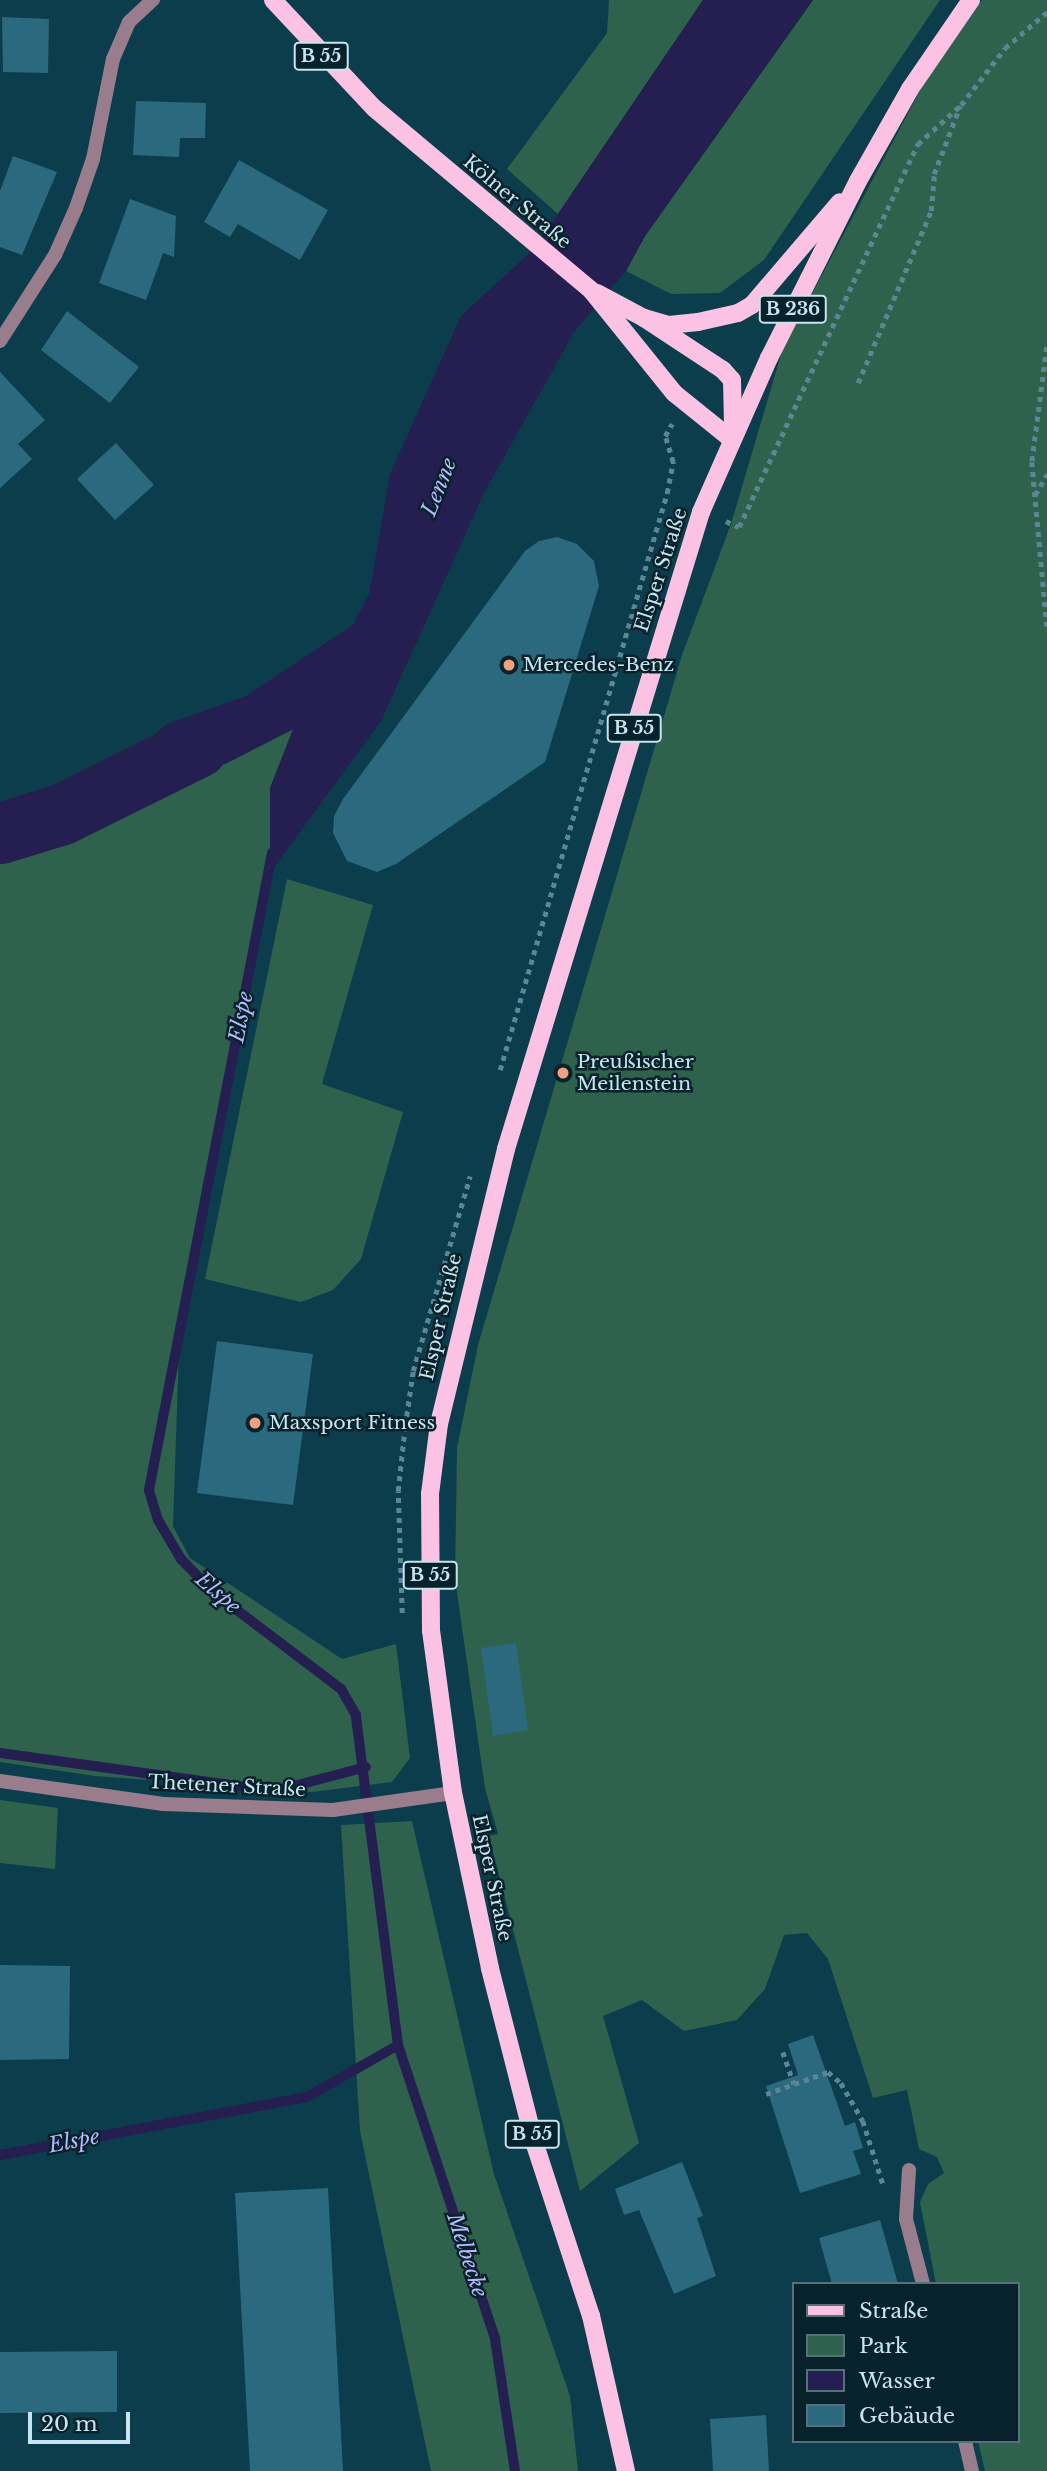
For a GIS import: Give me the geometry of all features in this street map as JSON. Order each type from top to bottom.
[{"type":"main road","name":"Kölner Straße","points":[[273,0],[374,108],[591,290],[679,398],[731,439]]},
{"type":"main road","name":"B 236","points":[[731,439],[858,181],[910,89],[971,0]]},
{"type":"main road","name":"B 55","points":[[644,318],[669,325],[726,316],[752,305],[858,181]]},
{"type":"main road","name":"B 55","points":[[591,290],[644,318],[732,380],[736,407],[731,439]]},
{"type":"main road","name":"Elsper Straße","points":[[625,2471],[591,2316],[535,2145],[496,1993],[453,1793],[431,1631],[430,1494],[439,1424],[506,1149],[701,512],[731,439]]},
{"type":"street","points":[[0,341],[55,255],[76,208],[93,159],[113,59],[129,22],[153,0]]},
{"type":"street","name":"Thetener Straße","points":[[0,1782],[163,1804],[333,1810],[453,1793]]},
{"type":"street","points":[[909,2170],[906,2219],[922,2282]]},
{"type":"street","points":[[965,2443],[972,2471]]},
{"type":"path","points":[[701,512],[739,527],[918,144],[961,105],[1005,48],[1047,12]]},
{"type":"path","points":[[858,383],[931,211],[934,174],[961,105]]},
{"type":"path","points":[[1047,347],[1032,462],[1047,626]]},
{"type":"path","points":[[498,1078],[667,493],[673,462],[664,436],[679,398]]},
{"type":"path","points":[[1034,496],[1047,474]]},
{"type":"path","points":[[413,1371],[471,1171]]},
{"type":"path","points":[[783,2052],[794,2084]]},
{"type":"path","points":[[766,2094],[828,2072],[841,2083],[863,2121],[883,2185]]},
{"type":"green space","points":[[609,0],[703,0],[558,214],[507,169],[607,33]]},
{"type":"green space","points":[[813,0],[940,0],[764,260],[720,293],[671,294],[626,271],[645,236]]},
{"type":"green space","points":[[982,0],[1047,0],[1047,2471],[985,2471],[978,2443],[1019,2443],[1019,2282],[936,2282],[920,2202],[928,2184],[944,2173],[937,2157],[919,2149],[907,2090],[873,2098],[828,1959],[807,1933],[784,1935],[765,1989],[737,2020],[684,2031],[642,2000],[603,2016],[639,2143],[580,2191],[489,1836],[498,1834],[485,1788],[455,1579],[457,1448],[478,1345],[682,655],[731,524],[783,348],[938,57]]},
{"type":"green space","points":[[294,729],[270,788],[270,873],[217,1121],[179,1350],[173,1526],[190,1558],[342,1659],[396,1644],[410,1758],[392,1782],[312,1792],[95,1776],[0,1762],[0,816],[86,791],[225,764]]},
{"type":"green space","points":[[287,879],[373,905],[322,1084],[403,1112],[361,1259],[333,1290],[301,1302],[205,1279]]},
{"type":"green space","points":[[0,1800],[58,1808],[55,1869],[0,1863]]},
{"type":"green space","points":[[412,1821],[494,2174],[570,2396],[578,2471],[431,2471],[360,2131],[341,1825]]},
{"type":"water","points":[[703,0],[813,0],[645,236],[626,271],[574,332],[484,493],[381,721],[270,873],[270,788],[293,729],[225,764],[86,791],[167,724],[246,696],[353,625],[369,595],[390,474],[461,316],[534,249]]},
{"type":"building","points":[[2,17],[49,19],[48,73],[3,72]]},
{"type":"building","points":[[136,101],[206,103],[205,138],[180,138],[179,157],[133,155]]},
{"type":"building","points":[[13,156],[57,172],[22,255],[0,247],[0,191]]},
{"type":"building","points":[[239,160],[328,210],[300,260],[238,224],[230,237],[204,222]]},
{"type":"building","points":[[130,199],[176,216],[174,257],[163,253],[146,300],[99,283]]},
{"type":"building","points":[[67,311],[139,367],[110,403],[41,350]]},
{"type":"building","points":[[0,372],[45,420],[18,444],[32,459],[0,488]]},
{"type":"building","points":[[116,443],[154,485],[115,520],[77,479]]},
{"type":"building","name":"Mercedes-Benz","points":[[557,537],[577,544],[594,561],[599,586],[545,762],[396,864],[377,872],[347,861],[333,833],[334,816],[343,799],[525,551],[539,541]]},
{"type":"building","name":"Maxsport Fitness","points":[[217,1341],[313,1354],[293,1505],[197,1493]]},
{"type":"building","points":[[516,1643],[528,1730],[493,1736],[481,1648]]},
{"type":"building","points":[[0,1965],[70,1966],[69,2059],[0,2060]]},
{"type":"building","points":[[813,2035],[845,2126],[855,2122],[863,2148],[853,2151],[861,2174],[800,2193],[766,2086],[798,2075],[788,2044]]},
{"type":"building","points":[[682,2162],[703,2216],[697,2218],[716,2276],[674,2294],[639,2210],[624,2215],[615,2189]]},
{"type":"building","points":[[328,2188],[343,2471],[250,2471],[235,2193]]},
{"type":"building","points":[[880,2220],[897,2282],[831,2282],[819,2238]]},
{"type":"building","points":[[117,2351],[117,2412],[0,2413],[0,2352]]},
{"type":"building","points":[[766,2415],[769,2471],[713,2471],[710,2419]]},
{"type":"waterway","name":"Lenne","points":[[0,833],[62,814],[197,747]]},
{"type":"waterway","name":"Elspe","points":[[0,2155],[307,2097],[398,2045],[356,1715],[341,1689],[213,1592],[181,1559],[158,1520],[149,1490],[272,853]]},
{"type":"waterway","points":[[0,1753],[275,1791],[366,1767]]},
{"type":"waterway","name":"Melbecke","points":[[398,2045],[495,2339],[515,2471]]},
{"type":"place","name":"Mercedes-Benz","points":[[509,665]]},
{"type":"place","name":"Preußischer Meilenstein","points":[[563,1073]]},
{"type":"place","name":"Maxsport Fitness","points":[[255,1423]]}]
